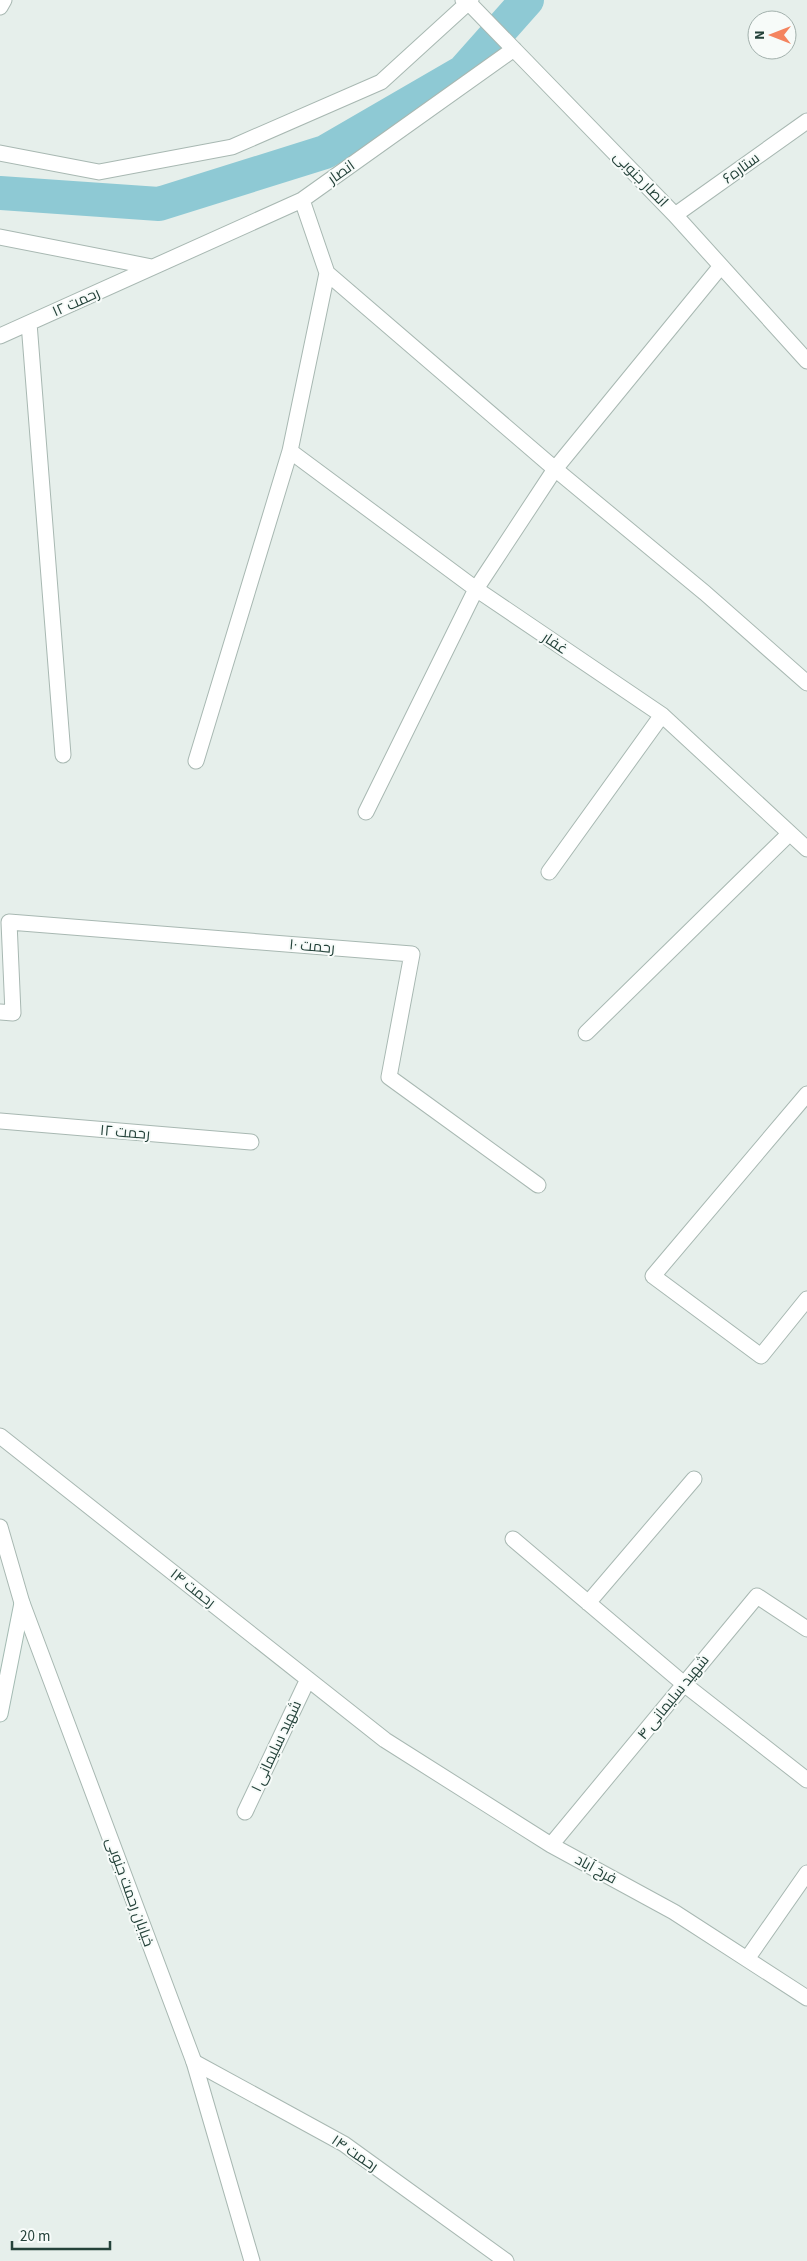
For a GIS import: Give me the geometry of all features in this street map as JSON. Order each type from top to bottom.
[{"type":"street","points":[[0,7],[4,0]]},
{"type":"street","points":[[0,153],[99,172],[232,147],[381,82],[468,1]]},
{"type":"street","name":"انصار جنوبی","points":[[468,1],[675,215],[807,361]]},
{"type":"street","name":"انصار","points":[[152,267],[302,200],[514,49]]},
{"type":"street","name":"ستاره۶","points":[[675,215],[807,120]]},
{"type":"street","points":[[302,200],[327,273],[555,469],[705,593],[807,683]]},
{"type":"street","points":[[0,237],[152,267]]},
{"type":"street","points":[[366,812],[476,589],[555,469],[721,266]]},
{"type":"street","name":"رحمت ۱۲","points":[[0,336],[152,267]]},
{"type":"street","points":[[196,761],[290,451],[327,273]]},
{"type":"street","points":[[29,323],[63,756]]},
{"type":"street","name":"غفار","points":[[290,451],[476,589],[662,715],[807,849]]},
{"type":"street","points":[[549,872],[662,715]]},
{"type":"street","points":[[586,1033],[789,834]]},
{"type":"street","name":"رحمت ۱۰","points":[[0,1012],[13,1013],[9,922],[412,954],[389,1077],[538,1185]]},
{"type":"street","points":[[807,1094],[652,1276],[761,1356],[807,1299]]},
{"type":"street","name":"رحمت ۱۲","points":[[0,1122],[251,1142]]},
{"type":"street","name":"رحمت ۱۴","points":[[0,1436],[385,1740]]},
{"type":"street","points":[[588,1603],[694,1479]]},
{"type":"street","name":"خیابان رحمت جنوبی","points":[[0,1527],[22,1603],[194,2062],[252,2261]]},
{"type":"street","points":[[513,1539],[684,1684],[807,1780]]},
{"type":"street","name":"شهید سلیمانی ۴","points":[[551,1845],[757,1596],[807,1629]]},
{"type":"street","points":[[0,1714],[22,1603]]},
{"type":"street","name":"شهید سلیمانی ۱","points":[[245,1812],[308,1679]]},
{"type":"street","name":"فرخ آباد","points":[[385,1740],[551,1845],[674,1912],[807,1998]]},
{"type":"street","points":[[746,1959],[807,1873]]},
{"type":"street","name":"رحمت ۱۴","points":[[194,2062],[344,2144],[506,2261]]},
{"type":"waterway","points":[[0,193],[159,204],[325,152],[463,72],[527,0]]}]
